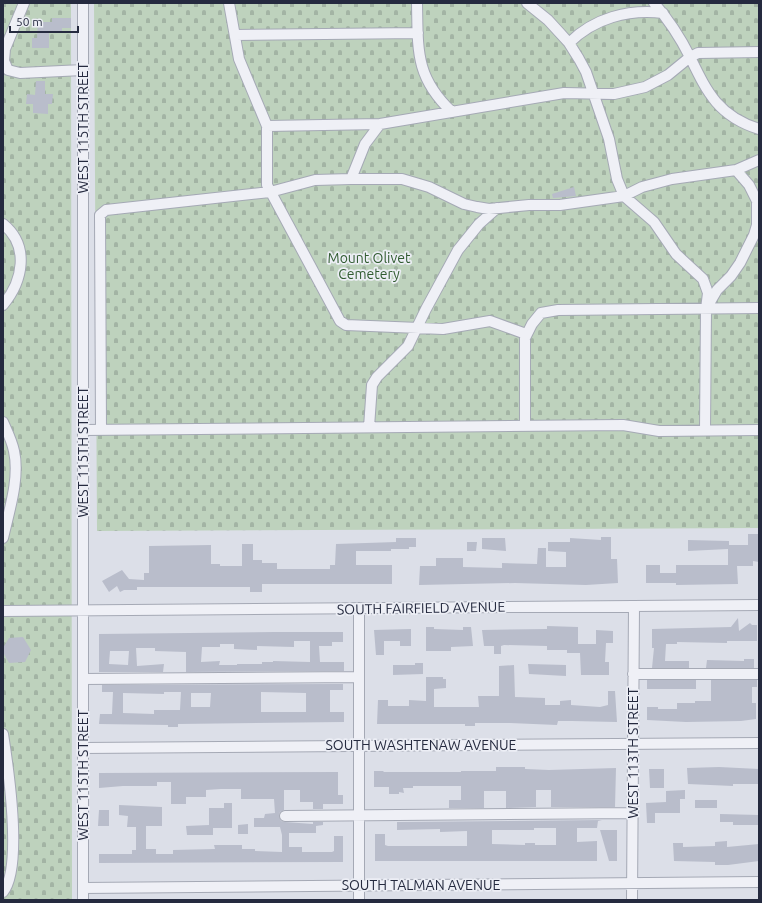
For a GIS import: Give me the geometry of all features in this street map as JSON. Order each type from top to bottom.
[{"type":"street","points":[[24,3],[5,49],[4,61],[8,70],[20,73],[83,70]]},
{"type":"street","name":"WEST 115TH STREET","points":[[83,3],[83,900]]},
{"type":"street","points":[[229,3],[242,68],[267,126],[266,178],[270,192],[342,324],[454,328],[473,323],[490,321],[526,334]]},
{"type":"street","points":[[418,3],[419,59],[430,88],[452,112]]},
{"type":"street","points":[[527,3],[548,20],[569,43],[586,72],[609,139],[616,173],[624,196],[654,222],[676,254],[703,279],[708,293],[706,309],[705,430]]},
{"type":"street","points":[[654,3],[663,13],[690,57],[701,83],[719,106],[741,122],[759,129]]},
{"type":"street","points":[[569,43],[586,28],[613,16],[649,11],[663,13]]},
{"type":"street","points":[[235,35],[418,33]]},
{"type":"street","points":[[267,126],[380,124],[564,93],[614,94],[645,87],[668,75],[690,57],[703,52],[759,52]]},
{"type":"street","points":[[351,179],[365,144],[380,124]]},
{"type":"street","points":[[101,430],[100,215],[102,212],[111,208],[270,192],[315,180],[351,179],[402,179],[428,187],[464,204],[489,209],[576,204],[624,196],[657,182],[736,170],[759,160]]},
{"type":"street","points":[[706,309],[717,290],[731,276],[740,263],[758,228],[758,201],[749,185],[736,170]]},
{"type":"street","points":[[369,428],[372,385],[377,377],[408,346],[458,250],[479,224],[497,208]]},
{"type":"street","points":[[3,224],[13,235],[21,258],[18,282],[3,305]]},
{"type":"street","points":[[525,426],[526,334],[541,313],[551,310],[759,308]]},
{"type":"street","points":[[3,422],[12,442],[16,463],[13,488],[3,538]]},
{"type":"street","points":[[83,430],[623,425],[659,431],[759,430]]},
{"type":"street","name":"SOUTH FAIRFIELD AVENUE","points":[[3,611],[759,604]]},
{"type":"street","name":"WEST 113TH STREET","points":[[632,900],[634,606]]},
{"type":"street","points":[[358,900],[359,608]]},
{"type":"street","points":[[633,674],[759,674]]},
{"type":"street","points":[[83,679],[359,677]]},
{"type":"street","points":[[3,734],[6,787],[13,844],[11,868],[3,892]]},
{"type":"street","name":"SOUTH WASHTENAW AVENUE","points":[[83,748],[759,743]]},
{"type":"street","points":[[285,816],[633,813]]},
{"type":"street","name":"SOUTH TALMAN AVENUE","points":[[83,888],[759,882]]},
{"type":"green space","points":[[3,3],[71,3],[72,900],[3,900]]},
{"type":"green space","name":"Mount Olivet Cemetery","points":[[94,3],[759,3],[759,528],[97,531]]},
{"type":"building","points":[[52,18],[71,18],[71,28],[62,28],[62,31],[49,31],[49,48],[32,48],[32,38],[37,38],[38,22],[52,22]]},
{"type":"building","points":[[36,81],[45,81],[45,94],[53,94],[52,104],[48,104],[48,114],[33,113],[33,104],[26,104],[27,94],[35,95]]},
{"type":"building","points":[[574,187],[576,196],[553,198],[552,194]]},
{"type":"building","points":[[748,534],[758,534],[759,562],[753,561],[753,566],[737,566],[738,584],[676,585],[676,583],[646,583],[646,565],[660,565],[660,573],[676,573],[676,565],[728,565],[728,549],[688,551],[688,540],[729,541],[729,545],[748,545]]},
{"type":"building","points":[[601,537],[611,537],[611,559],[617,559],[618,583],[586,585],[515,583],[419,585],[420,566],[436,566],[436,558],[463,558],[463,567],[502,568],[502,563],[537,564],[538,548],[546,548],[546,567],[566,567],[566,552],[548,551],[548,542],[570,542],[570,538],[601,540]]},
{"type":"building","points":[[396,538],[416,538],[416,547],[409,547],[409,549],[391,549],[391,551],[356,551],[356,565],[392,565],[392,584],[262,584],[262,592],[250,592],[250,587],[137,587],[137,590],[124,590],[120,592],[117,586],[109,592],[102,581],[122,570],[129,579],[144,580],[144,573],[149,573],[149,546],[211,545],[211,564],[220,564],[220,566],[242,566],[242,544],[253,544],[253,560],[262,560],[262,563],[277,563],[277,569],[330,569],[330,565],[335,565],[336,544],[396,542]]},
{"type":"building","points":[[482,538],[505,538],[506,551],[482,549]]},
{"type":"building","points":[[467,542],[477,542],[476,551],[467,551]]},
{"type":"building","points":[[738,618],[739,631],[750,623],[752,625],[757,625],[757,641],[727,641],[727,643],[677,642],[677,644],[666,644],[665,661],[689,661],[689,668],[652,668],[654,648],[652,648],[652,629],[731,627]]},
{"type":"building","points":[[547,626],[578,627],[578,644],[596,644],[596,630],[613,631],[613,643],[606,643],[605,662],[609,662],[609,675],[581,675],[580,653],[567,653],[567,650],[547,650],[547,646],[504,645],[501,646],[501,654],[494,654],[494,646],[484,646],[482,630],[547,629]]},
{"type":"building","points":[[426,627],[434,627],[434,629],[463,630],[463,627],[471,627],[473,646],[451,647],[451,651],[426,651]]},
{"type":"building","points":[[411,629],[411,646],[400,646],[400,641],[384,641],[384,655],[376,655],[374,630]]},
{"type":"building","points":[[343,632],[343,642],[332,642],[332,646],[319,646],[320,662],[344,662],[344,671],[186,672],[186,652],[155,651],[155,648],[136,648],[137,666],[164,664],[163,672],[99,672],[99,634]],"holes":[[[294,641],[310,641],[310,662],[273,661],[262,662],[262,664],[237,665],[219,665],[220,661],[201,662],[202,647],[220,647],[220,644],[234,644],[234,649],[257,650],[257,646],[294,647]],[[110,651],[129,651],[128,665],[109,664]]]},
{"type":"building","points":[[23,637],[31,650],[25,662],[9,663],[3,652],[3,648],[9,638]]},
{"type":"building","points":[[744,659],[754,659],[754,668],[706,668],[707,660],[744,661]]},
{"type":"building","points":[[415,663],[423,663],[423,674],[393,675],[393,665],[415,665]]},
{"type":"building","points":[[528,664],[566,665],[566,676],[529,674]]},
{"type":"building","points":[[514,665],[515,697],[545,698],[545,705],[560,705],[560,701],[571,700],[571,705],[600,707],[608,705],[608,691],[615,691],[617,722],[558,721],[557,725],[475,723],[475,726],[465,726],[465,724],[377,724],[378,700],[388,700],[388,706],[409,706],[409,700],[426,701],[426,677],[443,677],[443,679],[446,679],[446,688],[434,689],[434,707],[479,707],[478,696],[499,696],[499,666]]},
{"type":"building","points":[[647,680],[696,680],[696,689],[647,689]]},
{"type":"building","points":[[711,680],[757,680],[757,687],[752,687],[752,703],[756,703],[756,719],[741,721],[686,722],[647,720],[647,707],[658,707],[658,709],[677,709],[677,703],[711,701]]},
{"type":"building","points":[[343,684],[343,690],[330,690],[330,712],[344,712],[344,722],[178,724],[178,727],[168,727],[168,725],[99,724],[100,714],[112,714],[113,692],[102,692],[102,685]],"holes":[[[164,692],[181,692],[180,710],[154,710],[154,714],[123,713],[123,693],[164,694]],[[261,692],[306,693],[306,712],[261,712]],[[191,693],[211,693],[210,707],[191,707]]]},
{"type":"building","points":[[496,767],[525,767],[525,769],[549,770],[616,768],[615,807],[551,807],[551,790],[536,790],[536,807],[506,808],[506,791],[484,791],[484,808],[449,808],[449,800],[461,800],[461,786],[413,786],[413,788],[403,788],[404,793],[399,792],[399,794],[389,794],[389,787],[374,787],[374,771],[496,771]]},
{"type":"building","points":[[719,767],[759,769],[759,784],[733,784],[733,786],[688,784],[687,768]]},
{"type":"building","points":[[649,769],[664,769],[664,788],[650,788]]},
{"type":"building","points":[[338,772],[338,795],[343,795],[343,804],[323,804],[323,809],[313,809],[313,802],[300,802],[300,790],[284,790],[284,810],[280,812],[279,816],[281,821],[285,822],[313,824],[313,822],[323,822],[323,825],[316,826],[316,833],[289,833],[289,847],[302,847],[302,852],[332,852],[334,851],[334,836],[343,836],[343,862],[99,863],[99,854],[132,854],[132,850],[136,850],[136,827],[127,827],[128,816],[119,815],[119,805],[162,807],[162,826],[146,826],[146,849],[156,849],[156,854],[173,854],[173,850],[215,849],[214,845],[242,845],[242,849],[282,852],[282,835],[280,827],[254,827],[254,818],[264,818],[265,814],[275,813],[274,799],[241,799],[241,789],[221,789],[206,790],[206,797],[186,797],[186,804],[171,804],[171,782],[157,782],[157,786],[99,788],[99,773]]},
{"type":"building","points":[[685,790],[685,799],[680,799],[680,813],[655,813],[655,823],[647,823],[646,803],[666,802],[666,791]]},
{"type":"building","points":[[695,800],[717,800],[717,808],[695,808]]},
{"type":"building","points":[[224,803],[232,803],[232,828],[213,828],[213,835],[187,835],[186,826],[209,825],[209,808],[224,808]]},
{"type":"building","points":[[99,810],[109,810],[109,826],[98,826]]},
{"type":"building","points":[[720,814],[759,815],[759,825],[733,825],[733,822],[720,822]]},
{"type":"building","points":[[602,820],[598,821],[597,828],[577,828],[577,842],[597,841],[597,861],[375,861],[375,834],[385,834],[385,845],[388,846],[467,846],[467,831],[440,832],[440,829],[397,830],[397,822]],"holes":[[[534,828],[556,828],[556,845],[535,845],[535,843],[525,843],[525,845],[492,844],[492,830],[534,830]]]},
{"type":"building","points":[[248,824],[248,834],[238,834],[238,825]]},
{"type":"building","points":[[600,830],[617,830],[617,861],[609,861]]},
{"type":"building","points":[[727,841],[727,847],[759,844],[759,861],[715,865],[715,862],[674,861],[673,843],[683,843],[683,847],[715,846],[715,842]]}]
